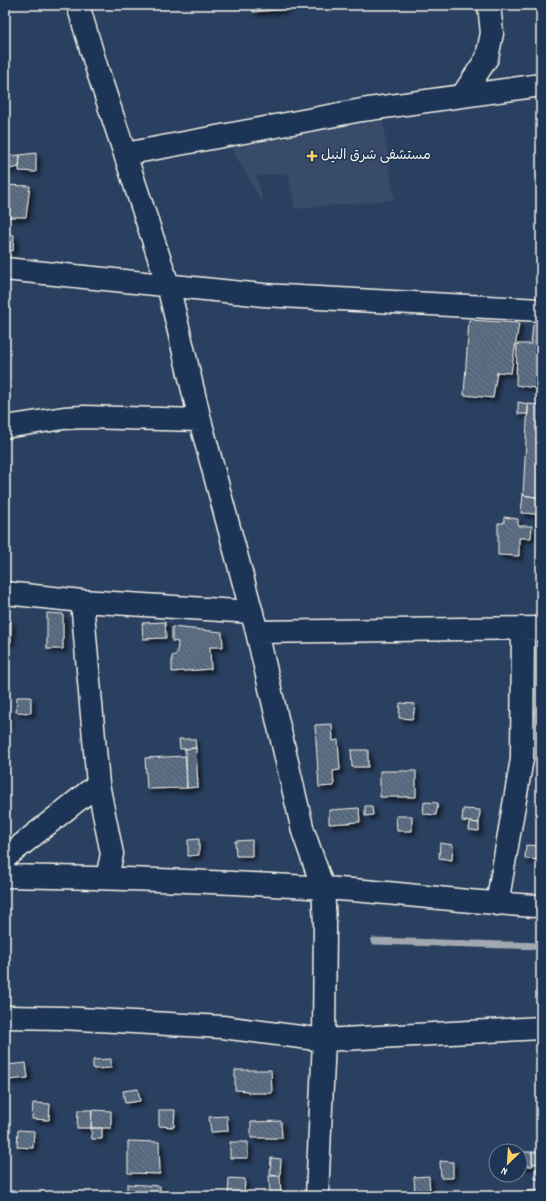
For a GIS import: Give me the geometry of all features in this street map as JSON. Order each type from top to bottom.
[{"type":"street","points":[[78,5],[168,285],[200,420],[255,622],[303,831],[323,888],[325,924],[324,1040],[317,1196]]},
{"type":"street","points":[[462,96],[487,58],[492,33],[489,5]]},
{"type":"street","points":[[125,154],[362,110],[541,86]]},
{"type":"street","points":[[5,269],[263,295],[541,310]]},
{"type":"street","points":[[5,427],[64,418],[83,417],[200,420]]},
{"type":"street","points":[[5,593],[255,622],[532,628],[522,759],[497,904]]},
{"type":"street","points":[[82,601],[98,784],[112,854],[107,878]]},
{"type":"street","points":[[5,858],[98,784]]},
{"type":"street","points":[[5,876],[107,878],[323,888],[497,904],[541,906]]},
{"type":"street","points":[[5,1017],[62,1018],[222,1027],[324,1040],[541,1028]]},
{"type":"shaded area","name":"مستشفى شرق النيل","points":[[383,121],[394,200],[295,209],[288,173],[257,176],[264,206],[226,139],[265,137]]},
{"type":"building","points":[[252,5],[286,5],[287,9],[253,12]]},
{"type":"building","points":[[36,153],[36,172],[19,171],[20,155]]},
{"type":"building","points":[[20,155],[19,167],[5,170],[5,156]]},
{"type":"building","points":[[5,185],[30,186],[26,217],[5,217]]},
{"type":"building","points":[[5,234],[14,235],[13,251],[5,250]]},
{"type":"building","points":[[469,320],[519,323],[511,373],[497,372],[493,398],[464,395]]},
{"type":"building","points":[[533,325],[541,326],[541,389],[516,385],[517,344],[531,344]]},
{"type":"building","points":[[518,402],[528,404],[528,414],[518,414]]},
{"type":"building","points":[[528,404],[541,405],[541,498],[523,495]]},
{"type":"building","points":[[523,495],[541,498],[541,525],[536,525],[536,514],[521,513]]},
{"type":"building","points":[[504,517],[518,519],[518,526],[532,526],[531,538],[519,538],[519,556],[498,555],[498,523],[504,523]]},
{"type":"building","points":[[47,613],[63,614],[63,649],[47,649]]},
{"type":"building","points":[[5,621],[11,621],[11,642],[5,642]]},
{"type":"building","points":[[165,622],[166,638],[143,639],[142,623]]},
{"type":"building","points":[[172,627],[222,632],[223,647],[210,647],[211,669],[172,672],[172,656],[177,654],[178,642],[172,641]]},
{"type":"building","points":[[17,697],[31,697],[31,713],[16,712]]},
{"type":"building","points":[[400,703],[415,704],[413,719],[399,718]]},
{"type":"building","points":[[5,709],[8,709],[8,726],[5,726]]},
{"type":"building","points":[[332,724],[333,741],[338,740],[340,770],[333,771],[334,786],[319,787],[315,725]]},
{"type":"building","points":[[179,739],[195,739],[196,748],[180,749]]},
{"type":"building","points":[[196,748],[198,787],[187,788],[185,749]]},
{"type":"building","points":[[351,750],[368,750],[368,767],[352,767]]},
{"type":"building","points":[[186,756],[187,788],[147,789],[145,758]]},
{"type":"building","points":[[380,771],[416,771],[416,797],[380,797]]},
{"type":"building","points":[[424,802],[438,803],[436,815],[423,814]]},
{"type":"building","points":[[365,806],[372,806],[373,815],[365,816]]},
{"type":"building","points":[[359,808],[360,822],[329,824],[329,810]]},
{"type":"building","points":[[463,809],[480,810],[479,823],[462,821]]},
{"type":"building","points":[[396,816],[412,816],[412,831],[397,831]]},
{"type":"building","points":[[470,822],[479,823],[479,831],[469,830]]},
{"type":"building","points":[[199,839],[199,855],[188,856],[188,840]]},
{"type":"building","points":[[252,840],[252,856],[236,856],[235,841]]},
{"type":"building","points":[[440,843],[453,845],[452,860],[439,858]]},
{"type":"building","points":[[526,845],[541,846],[541,860],[525,859]]},
{"type":"building","points":[[111,1059],[111,1068],[93,1069],[93,1060]]},
{"type":"building","points":[[26,1063],[28,1078],[8,1080],[7,1065]]},
{"type":"building","points":[[235,1070],[271,1070],[272,1093],[248,1093],[248,1091],[235,1090]]},
{"type":"building","points":[[138,1089],[140,1101],[125,1103],[123,1091]]},
{"type":"building","points":[[33,1103],[50,1104],[49,1120],[32,1119]]},
{"type":"building","points":[[78,1110],[92,1110],[91,1128],[77,1128]]},
{"type":"building","points":[[92,1110],[111,1111],[111,1128],[91,1128]]},
{"type":"building","points":[[159,1110],[175,1110],[174,1127],[159,1126]]},
{"type":"building","points":[[227,1116],[228,1131],[211,1132],[209,1117]]},
{"type":"building","points":[[281,1121],[282,1138],[251,1138],[251,1122]]},
{"type":"building","points":[[91,1128],[102,1128],[102,1139],[92,1139]]},
{"type":"building","points":[[18,1130],[34,1131],[33,1148],[17,1147]]},
{"type":"building","points":[[128,1141],[159,1142],[160,1174],[128,1173]]},
{"type":"building","points":[[230,1142],[248,1142],[248,1158],[230,1158]]},
{"type":"building","points":[[528,1152],[532,1152],[533,1166],[528,1166]]},
{"type":"building","points":[[532,1152],[541,1152],[541,1163],[532,1164]]},
{"type":"building","points":[[271,1158],[281,1159],[280,1176],[270,1175]]},
{"type":"building","points":[[440,1161],[453,1162],[453,1178],[441,1178]]},
{"type":"building","points":[[535,1169],[541,1169],[541,1179],[535,1179]]},
{"type":"building","points":[[269,1176],[280,1176],[281,1195],[270,1195]]},
{"type":"building","points":[[429,1176],[430,1193],[415,1194],[414,1177]]},
{"type":"building","points":[[229,1178],[245,1179],[244,1196],[228,1196]]},
{"type":"building","points":[[127,1184],[160,1186],[160,1196],[127,1196]]},
{"type":"building","points":[[541,1190],[541,1196],[528,1196],[527,1191]]},
{"type":"waterway","points":[[374,941],[541,946]]},
{"type":"place","name":"مستشفى شرق النيل","points":[[312,156]]}]
